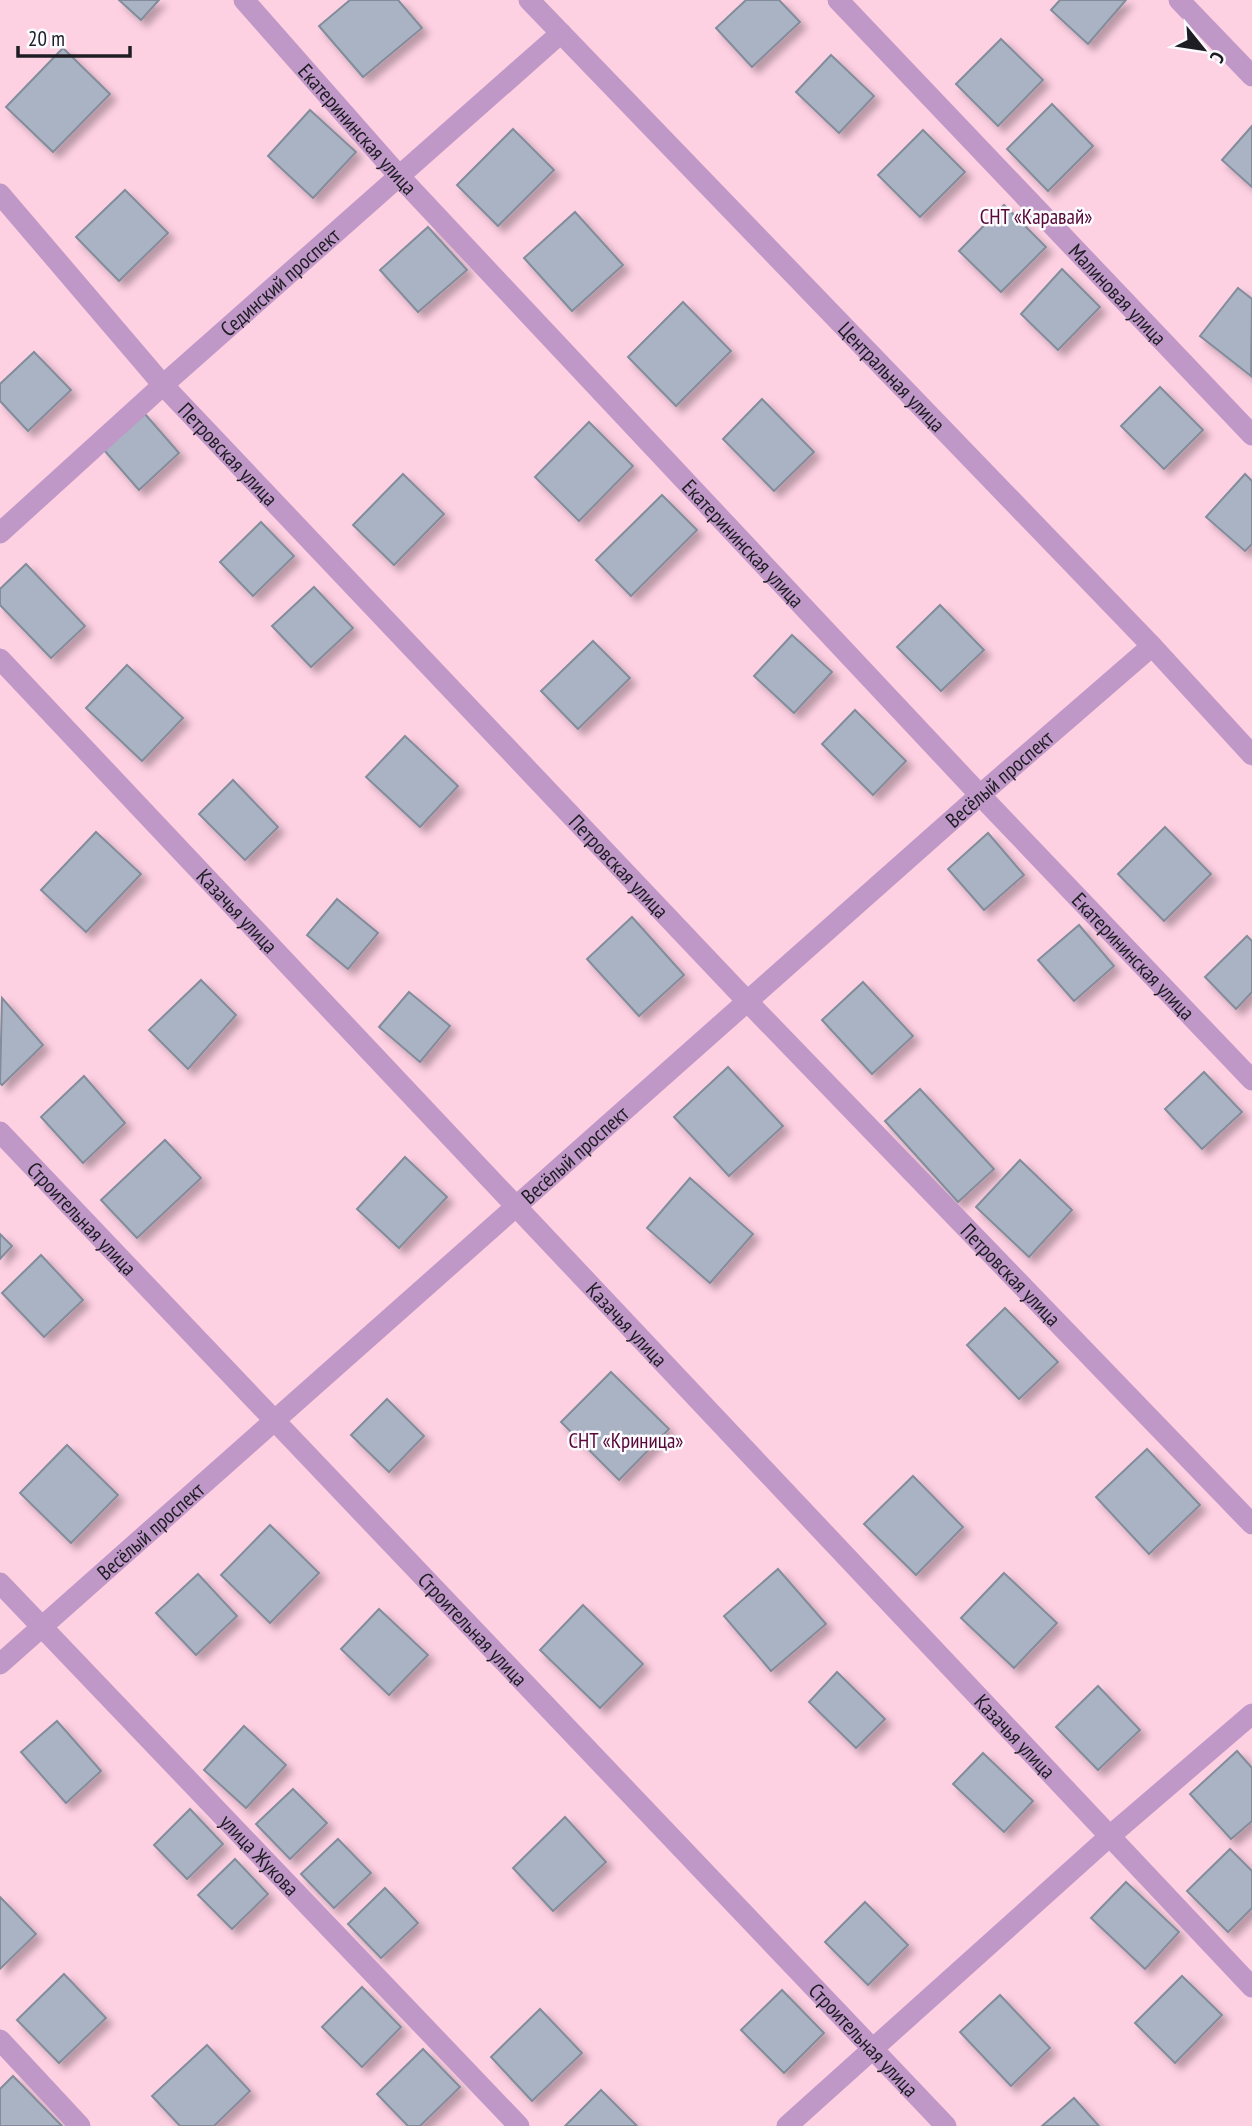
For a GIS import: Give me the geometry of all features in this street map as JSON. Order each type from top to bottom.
[{"type":"street","name":"Екатерининская улица","points":[[244,0],[399,176],[979,795],[1252,1080]]},
{"type":"street","name":"Центральная улица","points":[[529,0],[1152,646],[1252,755]]},
{"type":"street","name":"Малиновая улица","points":[[838,0],[1252,435]]},
{"type":"street","points":[[1179,0],[1252,76]]},
{"type":"street","name":"Сединский проспект","points":[[0,533],[561,33]]},
{"type":"street","name":"Петровская улица","points":[[0,194],[163,385],[748,1002],[1252,1524]]},
{"type":"street","name":"Весёлый проспект","points":[[0,1664],[979,795],[1152,646]]},
{"type":"street","name":"Казачья улица","points":[[0,659],[1252,1987]]},
{"type":"street","name":"Строительная улица","points":[[0,1132],[946,2126]]},
{"type":"street","name":"улица Жукова","points":[[0,1583],[519,2126]]},
{"type":"street","points":[[787,2126],[1111,1835],[1252,1714]]},
{"type":"street","points":[[0,2040],[80,2126]]},
{"type":"green space","name":"СНТ «Криница»","points":[[0,0],[1252,0],[1252,2126],[0,2126]]},
{"type":"building","points":[[119,0],[159,0],[141,20]]},
{"type":"building","points":[[350,0],[398,0],[422,28],[363,77],[319,26]]},
{"type":"building","points":[[746,0],[779,0],[800,22],[752,67],[716,28]]},
{"type":"building","points":[[1060,0],[1126,0],[1088,44],[1051,10]]},
{"type":"building","points":[[1001,39],[1043,80],[998,126],[956,84]]},
{"type":"building","points":[[63,48],[110,94],[53,152],[6,107]]},
{"type":"building","points":[[831,55],[874,96],[839,133],[796,92]]},
{"type":"building","points":[[1052,104],[1093,146],[1048,191],[1007,149]]},
{"type":"building","points":[[310,110],[356,152],[313,198],[268,156]]},
{"type":"building","points":[[1252,126],[1252,187],[1222,160]]},
{"type":"building","points":[[513,129],[554,170],[498,226],[457,185]]},
{"type":"building","points":[[923,130],[965,172],[920,217],[878,175]]},
{"type":"building","points":[[125,190],[168,233],[119,281],[76,237]]},
{"type":"building","points":[[1004,205],[1046,247],[1001,292],[959,251]]},
{"type":"building","points":[[575,212],[623,265],[572,311],[524,258]]},
{"type":"building","points":[[428,227],[467,270],[418,312],[380,270]]},
{"type":"building","points":[[1062,269],[1100,307],[1058,350],[1021,314]]},
{"type":"building","points":[[1238,288],[1252,299],[1251,376],[1200,336]]},
{"type":"building","points":[[683,302],[731,351],[676,406],[628,357]]},
{"type":"building","points":[[34,352],[71,390],[28,431],[0,401],[0,384]]},
{"type":"building","points":[[1160,387],[1203,430],[1164,469],[1121,426]]},
{"type":"building","points":[[762,399],[814,452],[774,491],[723,439]]},
{"type":"building","points":[[145,414],[179,453],[139,490],[104,450]]},
{"type":"building","points":[[589,422],[633,466],[579,521],[535,477]]},
{"type":"building","points":[[403,474],[444,514],[394,565],[353,525]]},
{"type":"building","points":[[1245,474],[1252,481],[1252,544],[1245,551],[1206,517]]},
{"type":"building","points":[[662,495],[697,530],[631,596],[596,560]]},
{"type":"building","points":[[261,522],[294,556],[253,596],[220,562]]},
{"type":"building","points":[[26,564],[85,626],[51,658],[0,605],[0,589]]},
{"type":"building","points":[[314,587],[353,628],[311,667],[272,626]]},
{"type":"building","points":[[940,605],[984,650],[941,691],[897,647]]},
{"type":"building","points":[[792,635],[832,672],[794,713],[754,676]]},
{"type":"building","points":[[593,641],[630,678],[578,729],[541,691]]},
{"type":"building","points":[[127,665],[183,718],[142,761],[86,708]]},
{"type":"building","points":[[855,710],[906,761],[873,795],[822,744]]},
{"type":"building","points":[[405,736],[458,786],[420,827],[366,777]]},
{"type":"building","points":[[233,780],[278,827],[245,860],[199,814]]},
{"type":"building","points":[[1165,827],[1211,874],[1164,921],[1118,874]]},
{"type":"building","points":[[96,832],[141,874],[86,932],[41,890]]},
{"type":"building","points":[[988,833],[1024,875],[984,910],[948,869]]},
{"type":"building","points":[[337,899],[378,933],[348,969],[307,935]]},
{"type":"building","points":[[632,917],[684,975],[639,1016],[587,959]]},
{"type":"building","points":[[1079,925],[1114,966],[1074,1001],[1038,960]]},
{"type":"building","points":[[1247,936],[1252,941],[1252,992],[1236,1009],[1205,977]]},
{"type":"building","points":[[201,980],[236,1015],[188,1069],[149,1030]]},
{"type":"building","points":[[863,982],[913,1036],[872,1074],[822,1020]]},
{"type":"building","points":[[409,992],[450,1026],[420,1062],[379,1027]]},
{"type":"building","points":[[2,998],[43,1045],[2,1085],[0,1083]]},
{"type":"building","points":[[728,1067],[783,1126],[729,1176],[674,1117]]},
{"type":"building","points":[[1204,1072],[1242,1112],[1202,1149],[1165,1109]]},
{"type":"building","points":[[84,1076],[125,1123],[83,1163],[41,1117]]},
{"type":"building","points":[[920,1089],[994,1169],[958,1202],[885,1121]]},
{"type":"building","points":[[165,1140],[201,1178],[137,1238],[101,1200]]},
{"type":"building","points":[[405,1157],[447,1197],[399,1248],[357,1209]]},
{"type":"building","points":[[1020,1160],[1072,1210],[1029,1257],[976,1207]]},
{"type":"building","points":[[690,1178],[753,1234],[710,1283],[647,1228]]},
{"type":"building","points":[[0,1234],[12,1246],[0,1259]]},
{"type":"building","points":[[41,1255],[83,1300],[44,1337],[2,1293]]},
{"type":"building","points":[[1005,1308],[1058,1362],[1019,1399],[967,1345]]},
{"type":"building","points":[[611,1372],[669,1429],[619,1480],[561,1422]]},
{"type":"building","points":[[387,1399],[424,1436],[389,1472],[351,1435]]},
{"type":"building","points":[[67,1445],[118,1495],[71,1543],[20,1493]]},
{"type":"building","points":[[1147,1449],[1200,1505],[1149,1554],[1096,1497]]},
{"type":"building","points":[[913,1476],[963,1527],[916,1575],[864,1524]]},
{"type":"building","points":[[270,1525],[319,1573],[270,1623],[221,1575]]},
{"type":"building","points":[[778,1569],[826,1624],[771,1671],[724,1616]]},
{"type":"building","points":[[1004,1573],[1057,1623],[1014,1668],[961,1618]]},
{"type":"building","points":[[198,1574],[237,1616],[196,1655],[156,1613]]},
{"type":"building","points":[[583,1605],[643,1664],[600,1708],[540,1650]]},
{"type":"building","points":[[379,1609],[428,1655],[389,1695],[341,1649]]},
{"type":"building","points":[[837,1672],[885,1719],[856,1748],[809,1702]]},
{"type":"building","points":[[1098,1686],[1140,1730],[1098,1770],[1056,1727]]},
{"type":"building","points":[[57,1721],[101,1771],[66,1803],[21,1752]]},
{"type":"building","points":[[244,1726],[286,1765],[246,1808],[204,1770]]},
{"type":"building","points":[[1237,1751],[1252,1768],[1252,1821],[1231,1839],[1190,1794]]},
{"type":"building","points":[[983,1753],[1033,1801],[1004,1832],[953,1784]]},
{"type":"building","points":[[293,1789],[327,1823],[290,1859],[256,1824]]},
{"type":"building","points":[[190,1809],[223,1844],[187,1879],[154,1845]]},
{"type":"building","points":[[565,1817],[606,1862],[553,1911],[513,1868]]},
{"type":"building","points":[[338,1839],[371,1873],[334,1908],[301,1874]]},
{"type":"building","points":[[1230,1849],[1252,1871],[1252,1908],[1228,1932],[1187,1891]]},
{"type":"building","points":[[235,1859],[268,1894],[232,1929],[198,1895]]},
{"type":"building","points":[[1126,1882],[1179,1932],[1145,1969],[1091,1918]]},
{"type":"building","points":[[385,1888],[418,1923],[381,1958],[348,1924]]},
{"type":"building","points":[[0,1897],[36,1934],[0,1969]]},
{"type":"building","points":[[865,1902],[908,1945],[868,1985],[825,1942]]},
{"type":"building","points":[[64,1974],[106,2018],[59,2063],[17,2020]]},
{"type":"building","points":[[1182,1976],[1222,2015],[1175,2063],[1135,2023]]},
{"type":"building","points":[[362,1987],[401,2027],[362,2067],[322,2027]]},
{"type":"building","points":[[782,1990],[824,2033],[784,2073],[741,2030]]},
{"type":"building","points":[[1000,1995],[1050,2048],[1011,2086],[960,2032]]},
{"type":"building","points":[[540,2009],[582,2053],[532,2101],[491,2057]]},
{"type":"building","points":[[207,2045],[250,2091],[214,2126],[180,2126],[152,2096]]},
{"type":"building","points":[[423,2049],[460,2087],[420,2126],[408,2126],[377,2094]]},
{"type":"building","points":[[13,2076],[62,2126],[0,2126],[0,2089]]},
{"type":"building","points":[[601,2090],[637,2126],[565,2126]]},
{"type":"building","points":[[1074,2098],[1099,2126],[1042,2126]]},
{"type":"park label","name":"СНТ «Каравай»","points":[[1036,216]]}]
